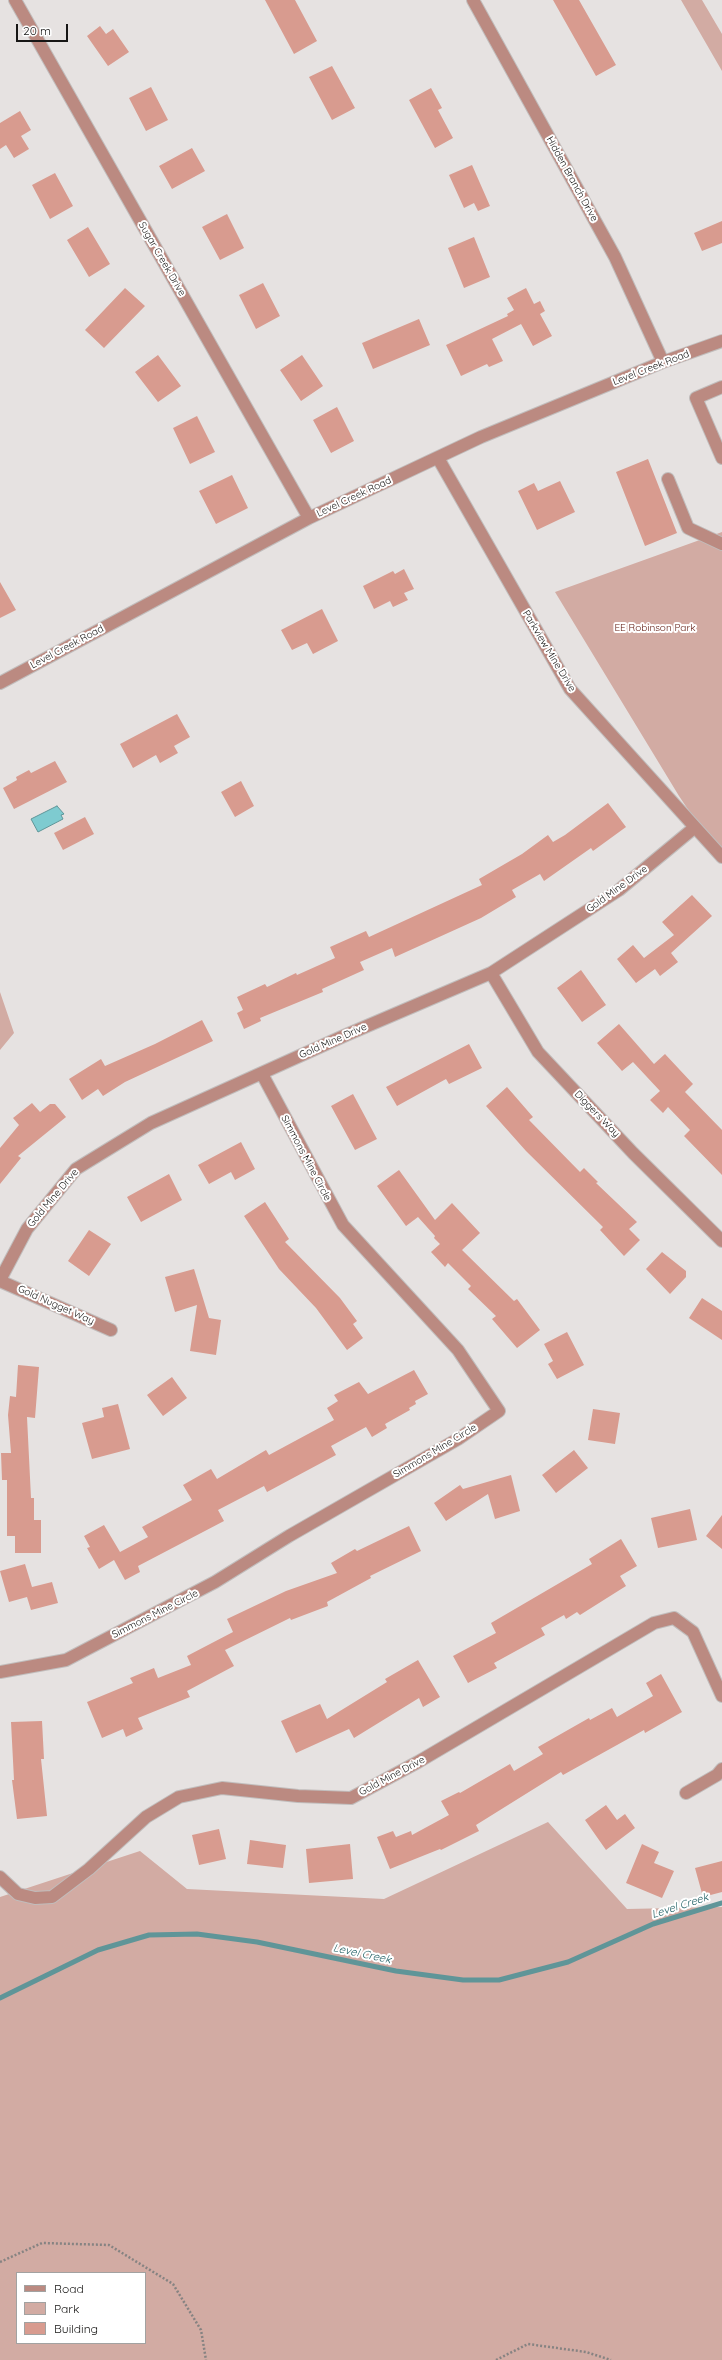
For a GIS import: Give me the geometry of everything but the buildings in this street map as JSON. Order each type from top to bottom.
[{"type":"street","name":"Sugar Creek Drive","points":[[15,0],[309,518]]},
{"type":"street","name":"Hidden Branch Drive","points":[[474,0],[615,257],[663,362]]},
{"type":"street","name":"Level Creek Road","points":[[0,683],[309,518],[481,437],[663,362],[722,341]]},
{"type":"street","points":[[722,387],[696,398],[722,458]]},
{"type":"street","name":"Parkview Mine Drive","points":[[438,458],[570,689],[694,828],[722,857]]},
{"type":"street","points":[[668,479],[688,528],[722,544]]},
{"type":"street","name":"Gold Mine Drive","points":[[0,1280],[28,1229],[76,1169],[152,1123],[491,973],[619,890],[694,828]]},
{"type":"street","name":"Diggers Way","points":[[491,973],[538,1052],[633,1153],[722,1241]]},
{"type":"street","name":"Simmons Mine Circle","points":[[0,1672],[66,1660],[215,1582],[289,1536],[458,1439],[499,1411],[458,1350],[343,1225],[262,1074]]},
{"type":"street","name":"Gold Nugget Way","points":[[0,1280],[111,1330]]},
{"type":"street","name":"Gold Mine Drive","points":[[0,1877],[18,1894],[35,1898],[52,1897],[89,1869],[146,1817],[179,1797],[222,1788],[298,1796],[351,1798],[418,1762],[654,1623],[674,1618],[693,1632],[722,1696]]},
{"type":"street","points":[[686,1793],[717,1775],[722,1769]]},
{"type":"path","points":[[0,2262],[42,2243],[109,2245],[173,2284],[201,2330],[206,2360]]},
{"type":"path","points":[[496,2360],[528,2344],[586,2352],[611,2360]]},
{"type":"green space","points":[[681,0],[702,0],[722,34],[722,71]]},
{"type":"green space","name":"EE Robinson Park","points":[[722,532],[722,860],[679,796],[555,592]]},
{"type":"green space","points":[[0,992],[14,1033],[0,1050]]},
{"type":"green space","points":[[548,1822],[627,1909],[722,1907],[722,2360],[0,2360],[0,1897],[140,1851],[187,1889],[384,1899]]},
{"type":"water","points":[[57,806],[64,814],[61,815],[63,819],[38,832],[31,819]]},
{"type":"waterway","name":"Level Creek","points":[[0,1998],[98,1950],[149,1935],[197,1934],[257,1942],[396,1971],[463,1980],[499,1980],[568,1962],[653,1924],[722,1903]]}]
